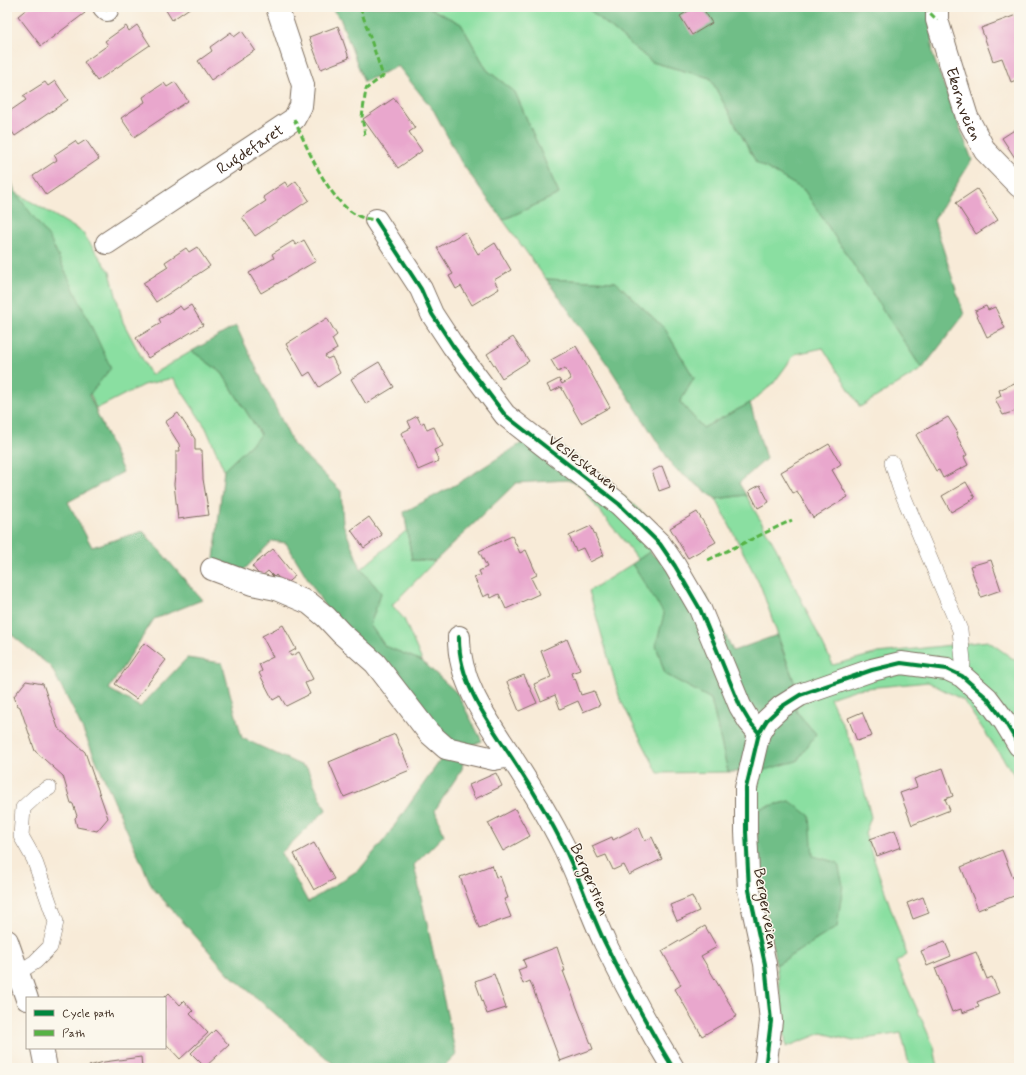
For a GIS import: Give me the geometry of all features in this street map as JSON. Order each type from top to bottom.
[{"type":"street","name":"Rugdefaret","points":[[107,243],[294,119],[301,106],[303,86],[277,7]]},
{"type":"street","name":"Ekornveien","points":[[937,7],[937,20],[967,118],[985,151],[1019,186]]},
{"type":"street","name":"Vesleskauen","points":[[376,220],[421,290],[432,314],[453,346],[505,415],[619,504],[660,544],[675,566],[700,609],[740,706],[749,721],[759,733]]},
{"type":"street","points":[[212,569],[252,584],[276,589],[309,603],[375,663],[429,733],[446,748],[494,759],[511,756]]},
{"type":"street","name":"Bergerstien","points":[[459,636],[459,653],[462,668],[468,683],[488,720],[534,793],[564,846],[605,942],[646,1024],[673,1068]]},
{"type":"street","name":"Bergerveien","points":[[764,1068],[771,1021],[765,964],[749,890],[746,832],[746,788],[759,733],[767,720],[781,707],[800,695],[872,670],[901,663],[947,669],[962,676],[987,698],[1005,722],[1019,745]]},
{"type":"street","points":[[7,941],[26,997]]},
{"type":"street","points":[[42,1049],[46,1068]]},
{"type":"lane","points":[[892,463],[900,488],[960,630],[963,661],[962,676]]},
{"type":"lane","points":[[19,972],[35,962],[50,947],[56,922],[34,860],[21,836],[23,808],[37,795],[49,788]]},
{"type":"green space","points":[[330,7],[428,7],[461,24],[487,70],[515,92],[559,194],[503,220],[461,162],[434,111],[398,66],[364,82],[340,18]]},
{"type":"green space","points":[[428,7],[586,7],[652,62],[710,78],[756,162],[804,190],[922,369],[860,407],[823,348],[795,354],[773,384],[750,403],[703,428],[680,402],[694,378],[665,329],[616,282],[546,279],[503,220],[559,194],[515,92],[487,70],[461,24]]},
{"type":"green space","points":[[586,7],[929,7],[933,56],[972,160],[934,220],[964,315],[922,369],[804,190],[756,162],[710,78],[652,62]]},
{"type":"green space","points":[[7,167],[15,192],[50,239],[111,368],[89,395],[123,472],[68,502],[92,547],[143,531],[202,600],[154,619],[109,689],[140,707],[187,658],[222,663],[242,738],[307,768],[326,810],[281,853],[308,902],[360,869],[385,839],[439,762],[448,743],[327,610],[286,543],[272,541],[244,570],[214,559],[224,470],[261,435],[222,373],[192,351],[236,326],[293,444],[341,491],[343,524],[361,569],[381,593],[370,625],[385,646],[422,661],[457,693],[482,741],[465,748],[462,769],[435,810],[444,835],[414,865],[456,1055],[443,1068],[338,1068],[229,974],[152,887],[78,719],[51,667],[7,631]]},
{"type":"green space","points":[[15,192],[82,232],[110,272],[123,322],[151,375],[192,351],[222,373],[261,435],[224,470],[206,428],[173,378],[143,385],[96,409]]},
{"type":"green space","points":[[546,279],[616,282],[665,329],[694,378],[680,402],[703,428],[750,403],[766,459],[739,483],[746,495],[716,499],[674,468],[610,368]]},
{"type":"green space","points":[[539,432],[589,465],[581,485],[567,480],[516,483],[435,561],[412,560],[404,512],[457,484]]},
{"type":"green space","points":[[589,465],[657,526],[649,552],[638,560],[581,485]]},
{"type":"green space","points":[[746,495],[776,548],[833,665],[878,653],[988,641],[1019,663],[1019,782],[963,700],[928,682],[857,689],[830,698],[854,749],[871,817],[865,834],[907,955],[896,962],[934,1047],[938,1068],[910,1068],[901,1033],[853,1041],[822,1033],[786,1047],[782,1004],[776,965],[837,927],[838,863],[813,856],[790,801],[757,809],[757,772],[816,734],[796,711],[796,687],[761,587],[716,499]]},
{"type":"green space","points":[[407,530],[412,560],[435,561],[392,605],[404,619],[422,661],[385,646],[370,625],[381,593],[361,569]]},
{"type":"green space","points":[[649,552],[706,595],[733,651],[777,635],[796,687],[796,711],[816,734],[797,761],[757,772],[728,772],[711,699],[665,674],[656,645],[664,614],[632,564]]},
{"type":"green space","points":[[632,564],[665,614],[656,645],[665,674],[711,699],[728,772],[658,773],[620,699],[589,591]]},
{"type":"green space","points":[[790,801],[810,816],[813,856],[838,863],[843,885],[837,927],[776,965],[757,857],[757,809]]},
{"type":"building","points":[[29,7],[81,7],[85,13],[41,46],[18,16]]},
{"type":"building","points":[[164,7],[191,7],[172,20]]},
{"type":"building","points":[[695,7],[702,7],[712,23],[692,35],[680,16]]},
{"type":"building","points":[[1019,14],[1019,79],[1011,82],[1002,58],[993,61],[981,28]]},
{"type":"building","points":[[137,25],[150,45],[97,81],[84,62],[108,45],[105,41],[126,26],[129,31]]},
{"type":"building","points":[[338,26],[349,58],[321,69],[309,37]]},
{"type":"building","points":[[242,31],[255,50],[211,80],[198,61],[212,51],[210,47],[231,32],[234,37]]},
{"type":"building","points":[[55,81],[68,100],[15,136],[7,124],[7,113],[26,100],[23,96],[45,82],[48,86]]},
{"type":"building","points":[[175,82],[188,101],[134,137],[121,118],[145,102],[143,97],[164,83],[167,87]]},
{"type":"building","points":[[394,98],[415,128],[409,132],[422,151],[398,168],[363,119]]},
{"type":"building","points":[[1019,127],[1019,160],[1017,161],[1002,138]]},
{"type":"building","points":[[86,140],[99,159],[46,195],[33,176],[57,160],[54,155],[75,141],[78,145]]},
{"type":"building","points":[[296,181],[309,200],[255,236],[242,217],[266,201],[263,197],[285,182],[288,187]]},
{"type":"building","points":[[977,189],[998,220],[976,234],[956,203]]},
{"type":"building","points":[[465,232],[478,254],[495,243],[511,270],[494,280],[499,289],[472,305],[461,286],[456,289],[449,276],[453,274],[437,248]]},
{"type":"building","points":[[304,240],[316,261],[261,293],[249,273],[274,258],[272,254],[293,241],[296,245]]},
{"type":"building","points":[[197,247],[210,266],[156,302],[143,283],[168,267],[165,262],[186,248],[189,252]]},
{"type":"building","points":[[191,305],[203,325],[148,358],[136,338],[161,323],[159,319],[180,306],[183,310]]},
{"type":"building","points":[[986,306],[988,310],[995,307],[1005,328],[987,337],[975,311]]},
{"type":"building","points":[[327,318],[337,335],[332,339],[337,349],[325,356],[327,359],[332,357],[340,373],[319,387],[310,372],[304,376],[286,344]]},
{"type":"building","points":[[513,337],[529,361],[502,378],[487,354]]},
{"type":"building","points":[[576,346],[610,407],[581,423],[561,387],[551,392],[547,385],[559,379],[562,384],[571,379],[565,368],[558,372],[551,360]]},
{"type":"building","points":[[379,362],[394,387],[366,404],[351,379]]},
{"type":"building","points":[[1019,381],[1019,410],[1003,415],[995,399],[1001,396],[999,390]]},
{"type":"building","points":[[178,413],[195,439],[195,450],[202,450],[203,479],[209,515],[178,519],[174,484],[176,474],[176,451],[180,451],[179,444],[165,422]]},
{"type":"building","points":[[417,416],[421,424],[424,422],[427,430],[434,427],[443,446],[434,450],[439,461],[418,470],[401,433],[411,428],[408,421]]},
{"type":"building","points":[[948,417],[958,433],[956,434],[967,455],[964,457],[968,465],[943,478],[939,470],[936,471],[916,435]]},
{"type":"building","points":[[829,444],[841,464],[832,470],[848,497],[813,518],[797,491],[793,493],[781,472]]},
{"type":"building","points":[[662,466],[670,487],[659,491],[652,471]]},
{"type":"building","points":[[966,482],[975,498],[951,512],[942,496]]},
{"type":"building","points":[[760,485],[769,502],[758,508],[749,491]]},
{"type":"building","points":[[697,512],[716,542],[688,558],[670,528]]},
{"type":"building","points":[[369,517],[382,535],[364,548],[351,530]]},
{"type":"building","points":[[591,526],[604,555],[590,562],[583,548],[576,551],[569,536]]},
{"type":"building","points":[[512,536],[520,553],[526,550],[537,575],[531,578],[539,594],[506,609],[499,594],[491,598],[489,594],[483,597],[474,577],[481,575],[479,571],[487,567],[479,551]]},
{"type":"building","points":[[273,549],[295,576],[284,585],[276,575],[274,577],[268,571],[261,577],[252,566]]},
{"type":"building","points":[[991,560],[1001,590],[981,597],[970,566]]},
{"type":"building","points":[[283,625],[296,649],[289,653],[291,656],[299,652],[313,679],[305,683],[310,694],[286,706],[280,696],[273,700],[259,673],[262,671],[259,664],[273,657],[262,636]]},
{"type":"building","points":[[567,639],[580,670],[571,673],[573,679],[575,678],[581,695],[594,691],[600,705],[583,712],[578,701],[560,709],[555,695],[541,701],[534,684],[551,677],[541,651]]},
{"type":"building","points":[[144,643],[166,660],[136,699],[115,684]]},
{"type":"building","points":[[524,675],[537,703],[519,711],[507,682]]},
{"type":"building","points":[[26,681],[43,684],[58,728],[85,752],[108,818],[97,831],[77,827],[75,818],[77,816],[73,804],[71,803],[63,776],[35,751],[20,707],[17,705],[14,696]]},
{"type":"building","points":[[862,712],[872,736],[857,741],[848,718]]},
{"type":"building","points":[[395,734],[410,770],[344,797],[329,762]]},
{"type":"building","points":[[943,768],[953,796],[945,799],[950,810],[912,825],[900,793],[917,787],[914,779]]},
{"type":"building","points":[[496,773],[502,786],[475,799],[469,785]]},
{"type":"building","points":[[515,809],[530,836],[503,851],[488,823]]},
{"type":"building","points":[[639,827],[645,841],[652,837],[662,859],[629,875],[624,865],[613,870],[606,855],[598,858],[592,846],[612,837],[613,840]]},
{"type":"building","points":[[895,830],[901,847],[877,856],[870,839]]},
{"type":"building","points":[[314,843],[334,879],[314,890],[294,854]]},
{"type":"building","points":[[1002,850],[1013,878],[1018,876],[1019,894],[978,910],[961,867]]},
{"type":"building","points":[[492,865],[496,877],[500,876],[508,898],[504,899],[511,917],[479,928],[460,877]]},
{"type":"building","points":[[692,896],[699,911],[677,921],[670,905]]},
{"type":"building","points":[[923,897],[929,913],[913,919],[907,903]]},
{"type":"building","points":[[705,926],[717,947],[701,956],[737,1016],[702,1036],[675,989],[681,985],[662,951]]},
{"type":"building","points":[[945,942],[951,956],[927,966],[921,951]]},
{"type":"building","points":[[557,947],[565,971],[563,971],[593,1049],[560,1061],[530,981],[523,984],[518,970],[526,967],[523,960]]},
{"type":"building","points":[[976,952],[987,979],[992,977],[999,993],[977,1002],[979,1007],[962,1013],[961,1009],[952,1012],[935,968]]},
{"type":"building","points":[[494,974],[506,1008],[487,1014],[475,981]]},
{"type":"building","points":[[169,993],[180,1005],[184,1001],[193,1011],[190,1014],[208,1033],[180,1059],[166,1044],[165,997]]},
{"type":"building","points":[[215,1030],[229,1045],[205,1067],[191,1053]]},
{"type":"building","points":[[141,1057],[142,1068],[89,1068],[89,1066],[104,1062]]},
{"type":"marked path","points":[[104,7],[107,10]]},
{"type":"marked path","points":[[360,7],[383,76],[366,89],[362,117],[365,135]]},
{"type":"marked path","points":[[924,7],[937,20]]},
{"type":"marked path","points":[[294,119],[321,174],[339,201],[350,211],[361,217],[376,220]]},
{"type":"marked path","points":[[708,560],[792,520]]},
{"type":"cycle path","points":[[376,220],[421,289],[432,314],[453,346],[505,415],[619,504],[660,544],[675,566],[700,609],[740,706],[749,721],[759,733]]},
{"type":"cycle path","points":[[459,637],[460,655],[464,673],[471,690],[489,723],[548,816],[569,857],[605,943],[621,975],[673,1068]]},
{"type":"cycle path","points":[[764,1068],[771,1021],[765,964],[749,890],[746,832],[746,788],[759,733],[767,720],[781,707],[800,695],[872,670],[901,663],[947,669],[962,676],[987,698],[1005,722],[1019,745]]}]
